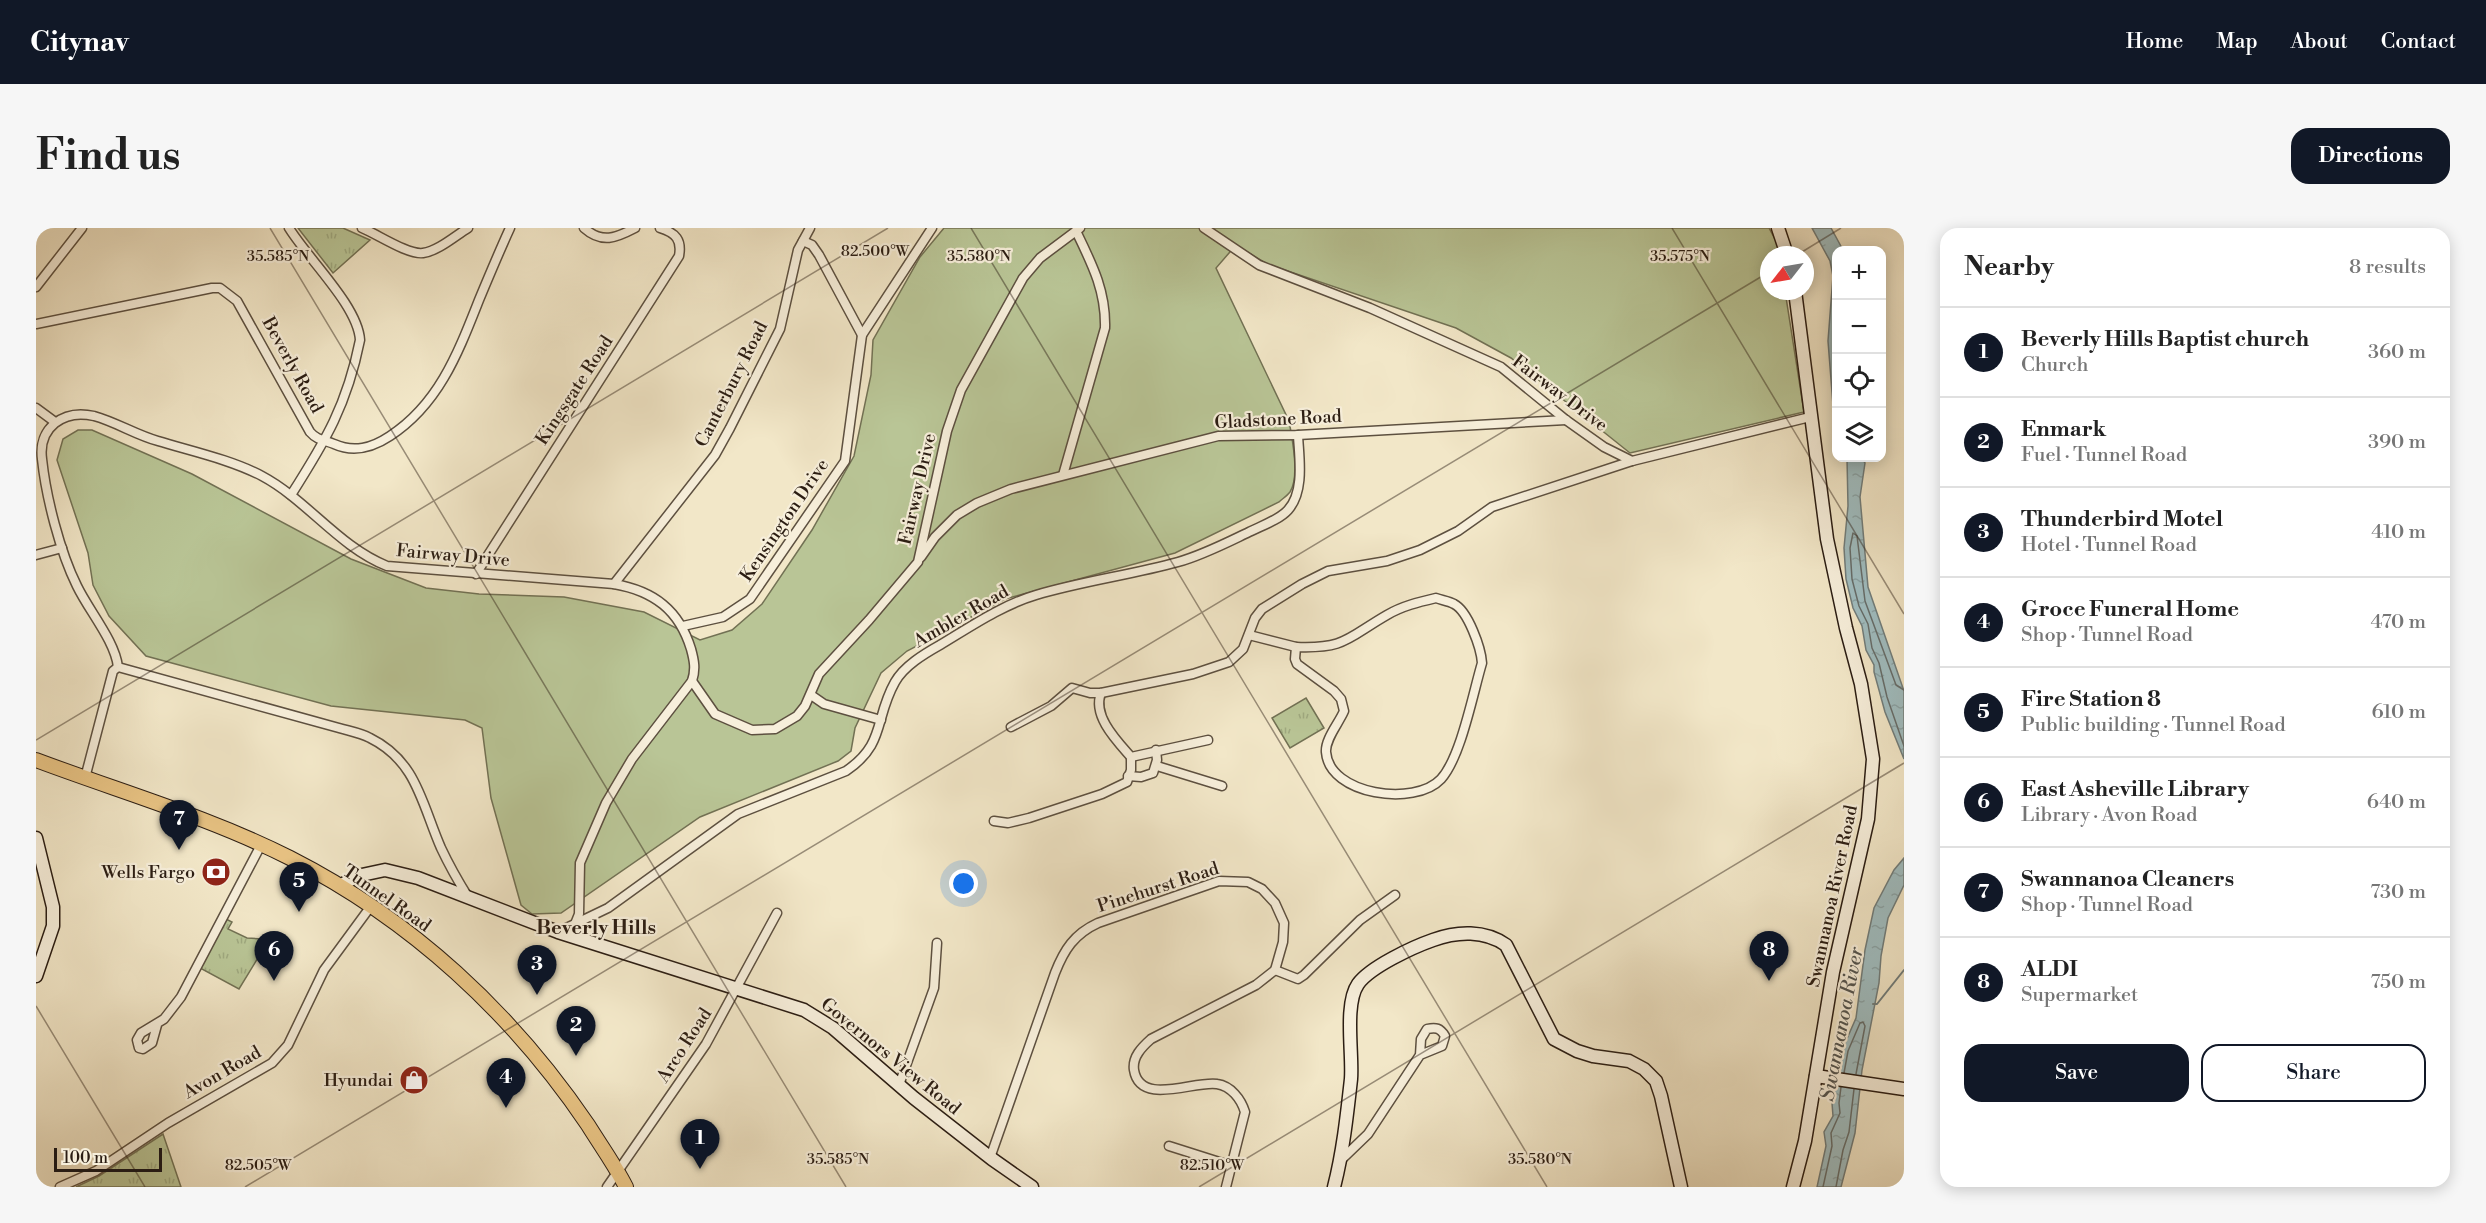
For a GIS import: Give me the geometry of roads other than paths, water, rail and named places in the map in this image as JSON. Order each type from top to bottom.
[{"type":"main road","name":"Tunnel Road","points":[[36,760],[214,825],[261,845],[290,858],[370,906],[464,977],[520,1036],[572,1101],[626,1187]]},
{"type":"street","points":[[36,287],[82,228]]},
{"type":"street","points":[[289,228],[352,313],[360,331],[358,353],[343,405],[326,441],[291,495]]},
{"type":"street","points":[[362,228],[406,250],[424,253],[468,228]]},
{"type":"street","name":"Beverly Road","points":[[36,324],[220,288],[237,301],[310,432],[317,439],[343,448],[361,450],[380,442],[408,425],[434,396],[451,369],[464,341],[510,228]]},
{"type":"street","points":[[585,228],[597,238],[605,240],[635,228]]},
{"type":"street","name":"Kingsgate Road","points":[[476,574],[679,256],[681,245],[677,238],[660,228]]},
{"type":"street","name":"Canterbury Road","points":[[614,584],[715,455],[730,428],[780,329],[798,250],[810,228]]},
{"type":"street","name":"Kensington Drive","points":[[683,626],[723,617],[750,599],[845,461],[862,335],[932,228]]},
{"type":"street","points":[[1778,228],[1784,246]]},
{"type":"street","name":"Fairway Drive","points":[[1206,229],[1259,265],[1370,308],[1500,367],[1566,420],[1604,447],[1632,461]]},
{"type":"street","points":[[1063,476],[1105,328],[1102,292],[1078,230]]},
{"type":"street","name":"Fairway Drive","points":[[55,422],[75,417],[95,416],[148,438],[260,474],[291,495],[354,548],[387,566],[630,587],[660,602],[683,626],[694,658],[695,669],[692,681],[715,714],[752,730],[764,731],[781,727],[797,716],[811,695],[819,674],[918,562],[947,431],[961,390],[1023,278],[1040,258],[1078,230]]},
{"type":"street","points":[[803,241],[812,245],[819,255],[862,335]]},
{"type":"street","name":"Swannanoa River Road","points":[[1793,1187],[1806,1141],[1833,972],[1868,819],[1873,759],[1861,684],[1832,568],[1796,300]]},
{"type":"street","points":[[36,408],[55,422],[44,436],[41,447],[48,492],[62,548],[79,590],[113,649],[118,667]]},
{"type":"street","points":[[1011,727],[1051,706],[1072,688],[1090,693],[1101,693],[1193,674],[1219,666],[1243,649],[1255,618],[1262,609],[1302,584],[1328,571],[1387,561],[1420,550],[1458,531],[1492,507],[1632,461],[1810,417]]},
{"type":"street","name":"Gladstone Road","points":[[918,562],[935,537],[966,508],[1011,489],[1218,436],[1298,435],[1566,420]]},
{"type":"street","name":"Ambler Road","points":[[558,932],[616,903],[738,814],[846,771],[861,761],[873,745],[896,680],[908,666],[938,646],[1012,604],[1066,587],[1179,561],[1267,523],[1288,510],[1298,493],[1298,435]]},
{"type":"street","points":[[36,555],[62,548]]},
{"type":"street","points":[[1249,635],[1296,647],[1320,648],[1352,639],[1387,614],[1404,606],[1436,598],[1455,604],[1462,611],[1481,650],[1482,663],[1458,745],[1442,778],[1424,790],[1407,794],[1379,794],[1355,786],[1339,776],[1328,762],[1326,752],[1327,744],[1344,711],[1341,699],[1297,664],[1296,647]]},
{"type":"street","points":[[85,778],[113,671],[118,667]]},
{"type":"street","points":[[118,667],[369,737],[400,761],[416,781],[441,847],[454,875],[469,897]]},
{"type":"street","points":[[575,924],[579,914],[580,863],[606,802],[632,759],[692,681]]},
{"type":"street","points":[[994,820],[1008,823],[1029,818],[1102,794],[1126,782],[1131,757],[1112,735],[1102,716],[1098,700],[1101,693]]},
{"type":"street","points":[[811,695],[824,704],[881,720]]},
{"type":"street","points":[[1131,757],[1208,740]]},
{"type":"street","points":[[1128,776],[1148,776],[1153,773],[1156,766],[1156,750]]},
{"type":"street","points":[[1156,766],[1222,786]]},
{"type":"street","points":[[36,838],[53,907],[53,926],[36,976]]},
{"type":"street","points":[[157,1025],[181,997],[261,845]]},
{"type":"street","name":"Governors View Road","points":[[340,886],[357,876],[385,870],[418,878],[558,932],[804,1010],[819,1018],[990,1158],[1032,1187]]},
{"type":"street","name":"Pinehurst Road","points":[[990,1158],[1063,953],[1072,940],[1085,929],[1219,881],[1248,882],[1262,889],[1275,903],[1284,923],[1283,942],[1275,970]]},
{"type":"street","points":[[1226,1187],[1245,1112],[1242,1100],[1218,1084],[1158,1091],[1145,1086],[1135,1076],[1134,1064],[1141,1048],[1151,1039],[1257,985],[1275,970],[1298,979],[1360,920],[1395,895]]},
{"type":"street","name":"Avon Road","points":[[60,1187],[96,1171],[168,1123],[272,1063],[288,1045],[324,970],[370,906]]},
{"type":"street","name":"Arco Road","points":[[607,1187],[706,1044],[777,913]]},
{"type":"street","points":[[1334,1187],[1341,1160],[1351,1077],[1351,1013],[1358,984],[1383,964],[1428,941],[1448,935],[1475,933],[1493,937],[1506,945],[1549,1031],[1559,1042],[1593,1056],[1629,1061],[1644,1069],[1656,1081],[1681,1187]]},
{"type":"street","points":[[899,1085],[934,988],[937,943]]},
{"type":"street","points":[[1341,1160],[1368,1134],[1420,1055]]},
{"type":"street","points":[[1816,1076],[1904,1089]]},
{"type":"street","points":[[1169,1146],[1232,1166]]},
{"type":"water","points":[[1812,228],[1831,228],[1841,246],[1832,246],[1832,271],[1830,261]]},
{"type":"water","points":[[1832,289],[1832,392],[1828,341]]},
{"type":"water","points":[[1847,462],[1864,462],[1860,497],[1868,587],[1904,691],[1904,759],[1885,712],[1874,665],[1866,650],[1862,626],[1853,608],[1846,579],[1844,548],[1848,506]]},
{"type":"water","points":[[1904,858],[1904,885],[1888,918],[1879,983],[1862,1070],[1855,1133],[1841,1187],[1817,1187],[1826,1146],[1824,1132],[1833,1116],[1832,1103],[1842,1050],[1856,1018],[1865,950],[1874,908],[1894,870]]},
{"type":"waterway","points":[[1873,1004],[1877,1004],[1904,970]]},
{"type":"place","name":"Swannanoa Cleaners","points":[[179,850]]},
{"type":"place","name":"Wells Fargo","points":[[216,872]]},
{"type":"place","name":"Fire Station 8","points":[[299,912]]},
{"type":"place","name":"East Asheville Library","points":[[274,981]]},
{"type":"place","name":"ALDI","points":[[1769,981]]},
{"type":"place","name":"Thunderbird Motel","points":[[537,995]]},
{"type":"place","name":"Enmark","points":[[576,1056]]},
{"type":"place","name":"Hyundai","points":[[414,1080]]},
{"type":"place","name":"Groce Funeral Home","points":[[506,1108]]},
{"type":"place","name":"Beverly Hills Baptist church","points":[[700,1169]]},
{"type":"district","name":"Beverly Hills","points":[[596,927]]},
{"type":"water label","name":"Swannanoa River","points":[[1841,1024]]}]
